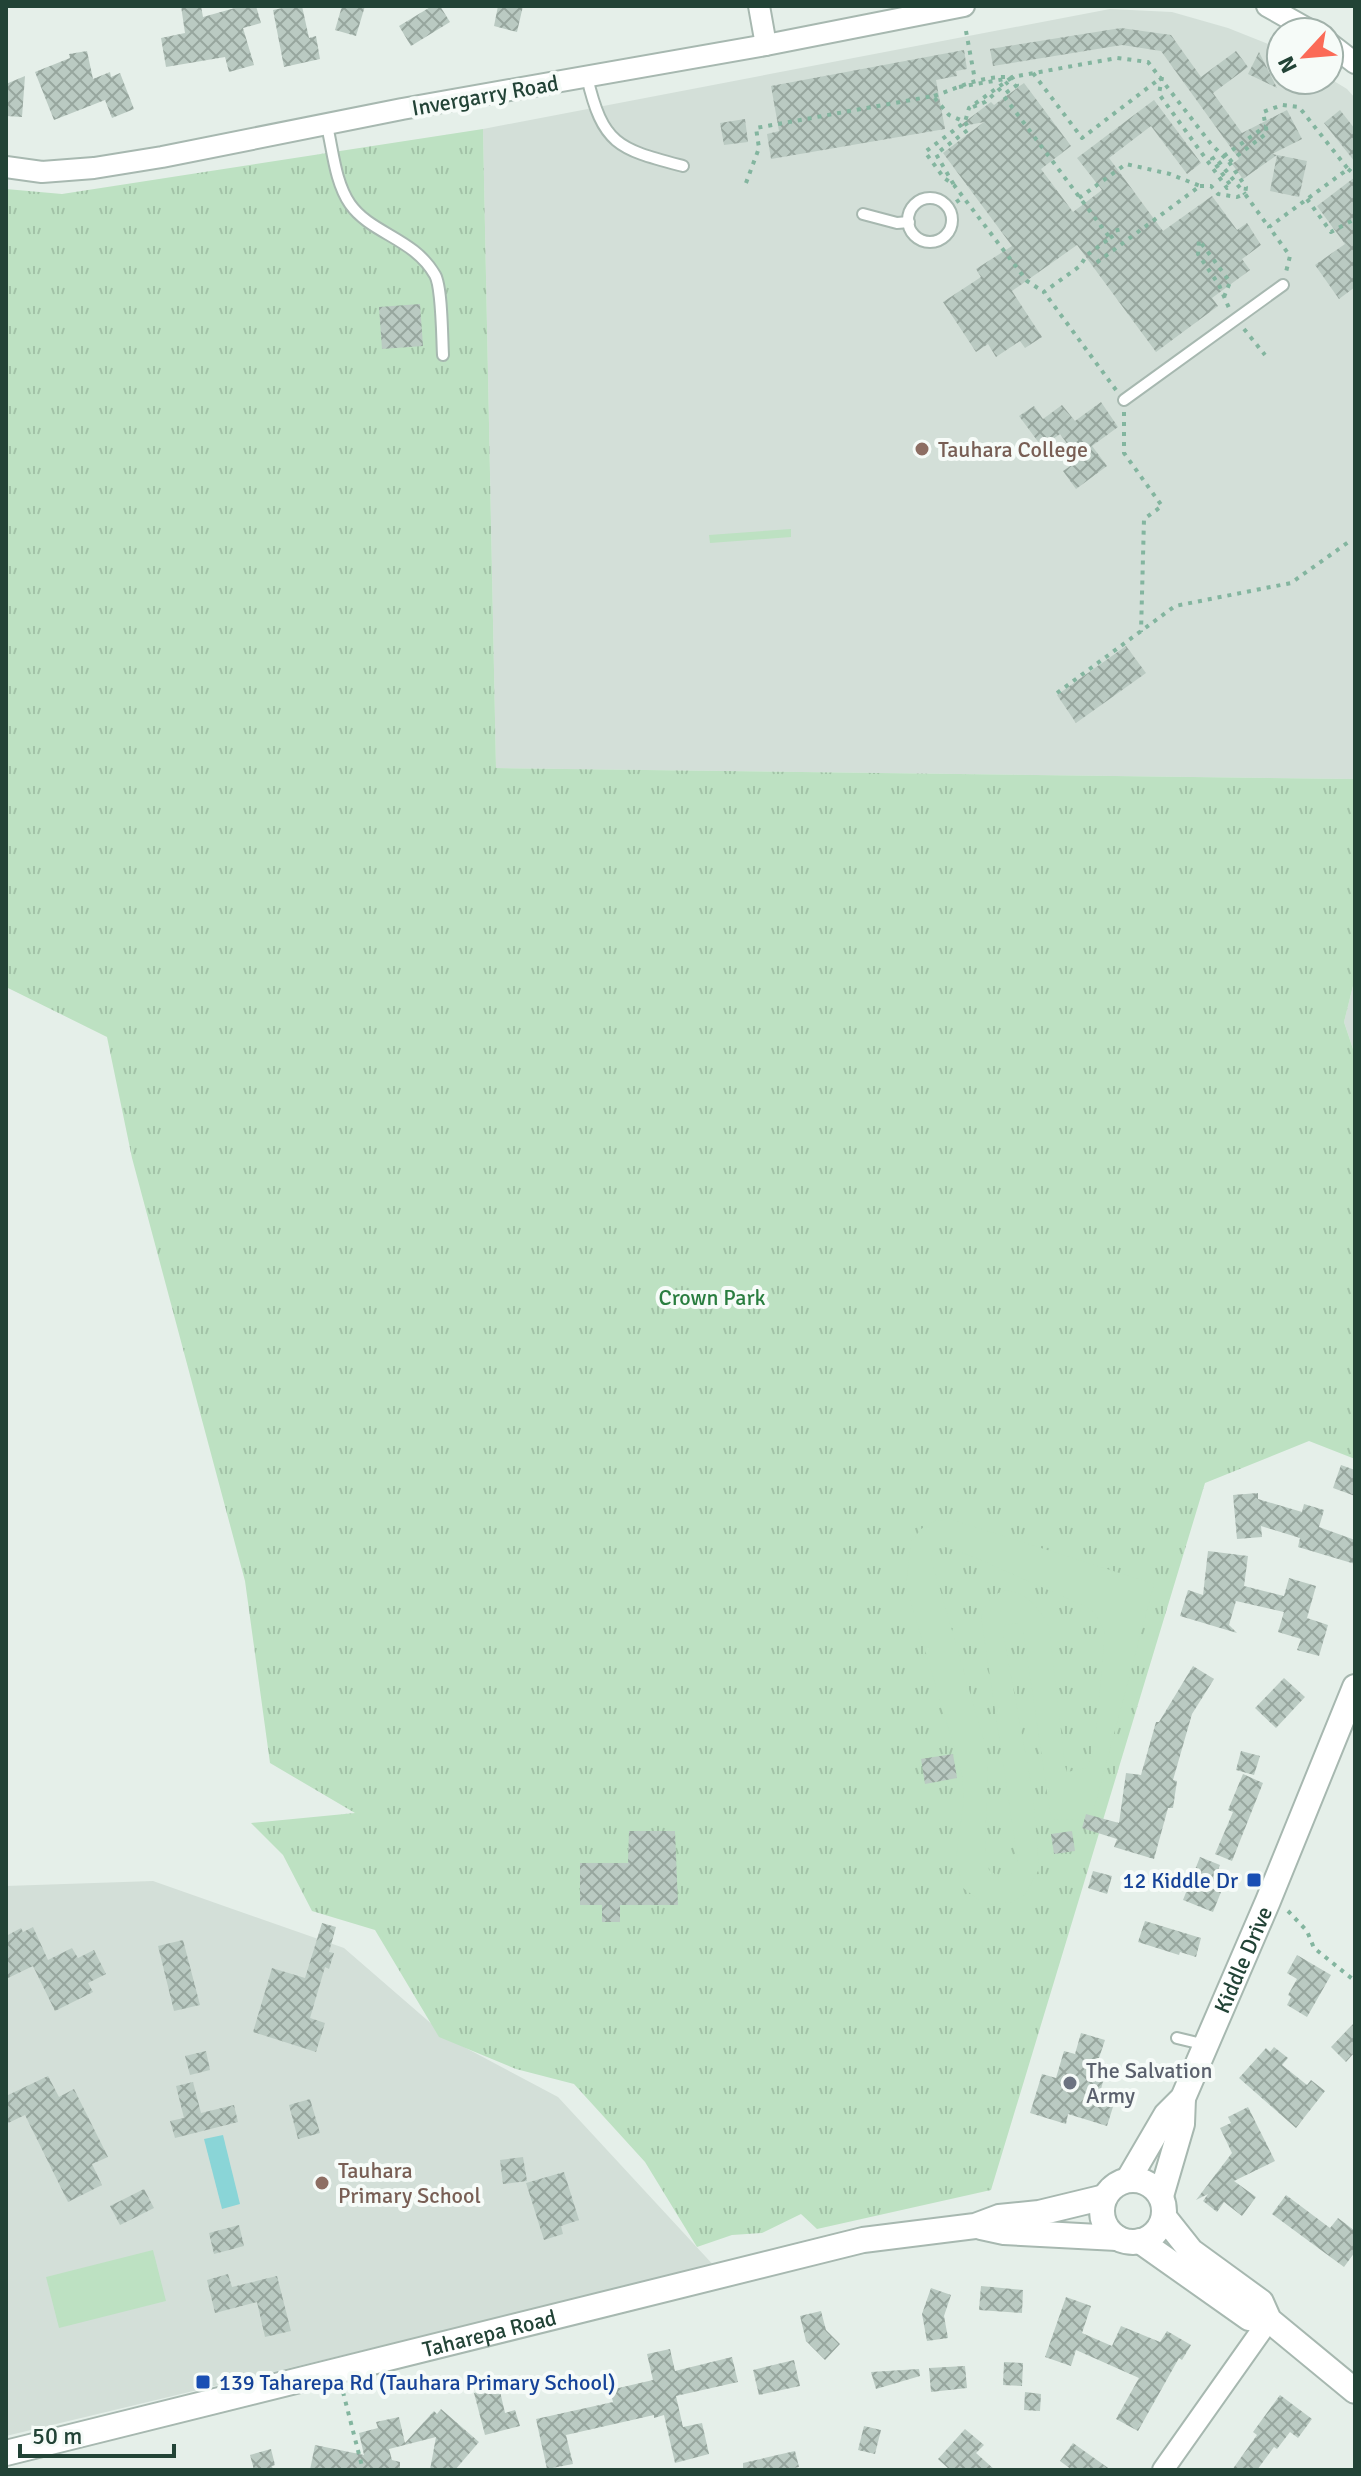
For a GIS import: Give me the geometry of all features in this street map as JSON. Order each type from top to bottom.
[{"type":"street","points":[[759,6],[766,45]]},
{"type":"street","name":"Invergarry Road","points":[[6,167],[42,172],[94,168],[964,6]]},
{"type":"street","points":[[1267,6],[1285,16]]},
{"type":"street","name":"Kiddle Drive","points":[[1162,2206],[1182,2124],[1183,2098],[1355,1687]]},
{"type":"street","name":"Kiddle Drive","points":[[1128,2180],[1166,2115],[1183,2098]]},
{"type":"street","points":[[1128,2180],[1147,2183],[1191,2251],[1261,2302],[1269,2320],[1355,2391]]},
{"type":"street","name":"Taharepa Road","points":[[6,2453],[863,2240],[975,2226],[999,2217],[1039,2213],[1105,2197],[1111,2189],[1128,2180]]},
{"type":"street","points":[[1105,2197],[1105,2224],[1249,2318],[1269,2320]]},
{"type":"street","points":[[1129,2240],[1156,2233],[1162,2206]]},
{"type":"street","name":"Taharepa Road","points":[[975,2226],[1004,2232],[1129,2240]]},
{"type":"street","points":[[1163,2470],[1269,2320]]},
{"type":"lane","points":[[587,77],[598,115],[620,145],[633,153],[683,166]]},
{"type":"lane","points":[[327,126],[340,182],[350,204],[370,223],[404,241],[437,278],[443,355]]},
{"type":"lane","points":[[923,200],[937,200],[948,208],[951,229],[947,235],[934,242],[920,240],[915,235],[909,222],[912,209],[923,200]]},
{"type":"lane","points":[[863,214],[897,223],[909,222]]},
{"type":"lane","points":[[1124,400],[1283,285]]},
{"type":"lane","points":[[1177,2038],[1206,2045]]},
{"type":"path","points":[[966,31],[975,80]]},
{"type":"path","points":[[746,183],[759,148],[756,128],[1117,58],[1148,62],[1211,144],[1229,162],[1246,187],[1245,194]]},
{"type":"path","points":[[1033,73],[1082,138],[1162,77]]},
{"type":"path","points":[[959,87],[967,81],[1012,77]]},
{"type":"path","points":[[954,185],[944,178],[925,152],[965,122],[969,108],[1012,77]]},
{"type":"path","points":[[1012,77],[1017,85],[1003,95],[1110,238]]},
{"type":"path","points":[[1162,77],[1159,94],[1227,188],[1231,186],[1212,159],[1215,157],[1290,256],[1283,285]]},
{"type":"path","points":[[933,96],[949,115],[965,122],[969,129],[936,154],[954,185],[1027,281],[1044,292],[1124,400],[1124,453],[1162,506],[1144,519],[1141,632]]},
{"type":"path","points":[[1229,162],[1267,133],[1263,112],[1282,105],[1299,107],[1355,175]]},
{"type":"path","points":[[1224,156],[1266,126]]},
{"type":"path","points":[[1079,198],[1126,164],[1170,174],[1200,186],[1211,186],[1218,194],[1237,197],[1245,194]]},
{"type":"path","points":[[1269,227],[1348,169]]},
{"type":"path","points":[[1092,266],[1200,186]]},
{"type":"path","points":[[948,208],[963,197]]},
{"type":"path","points":[[1307,199],[1331,232],[1355,219]]},
{"type":"path","points":[[1116,224],[1118,232]]},
{"type":"path","points":[[1044,292],[1080,266],[1087,255],[1118,232]]},
{"type":"path","points":[[1118,232],[1122,232],[1128,240]]},
{"type":"path","points":[[1224,297],[1230,282],[1199,240],[1198,254],[1233,313]]},
{"type":"path","points":[[1241,324],[1265,355]]},
{"type":"path","points":[[1057,693],[1175,606],[1291,583],[1350,541]]},
{"type":"path","points":[[1268,1901],[1292,1913],[1307,1931],[1314,1948],[1355,1981]]},
{"type":"path","points":[[338,2371],[363,2470]]},
{"type":"shaded area","name":"Tauhara College","points":[[1110,9],[1172,12],[1265,43],[1265,96],[1345,96],[1347,89],[1355,98],[1355,779],[496,768],[483,129]]},
{"type":"shaded area","points":[[1355,978],[1355,1055],[1344,1022]]},
{"type":"shaded area","name":"Tauhara Primary School","points":[[153,1881],[344,1948],[449,2039],[558,2097],[717,2269],[672,2276],[6,2436],[6,1886]]},
{"type":"green space","name":"Crown Park","points":[[483,129],[496,768],[1355,779],[1355,978],[1344,1022],[1355,1055],[1355,1459],[1309,1441],[1205,1483],[991,2190],[817,2229],[801,2214],[762,2233],[732,2235],[697,2247],[645,2162],[574,2084],[516,2069],[439,2037],[375,1930],[312,1911],[283,1855],[251,1823],[355,1813],[270,1763],[245,1581],[132,1158],[107,1037],[6,987],[6,189],[62,194]]},
{"type":"green space","points":[[791,529],[791,537],[710,543],[709,535]]},
{"type":"green space","points":[[950,1519],[1154,1584],[1094,1809],[1088,1820],[1051,1819],[1023,1628],[1018,1623],[1005,1625],[1003,1633],[1033,1794],[1039,1869],[1025,1895],[1012,1902],[992,1905],[963,1888],[956,1859],[964,1799],[962,1774],[906,1586],[911,1542],[921,1529],[935,1521]],"holes":[[[945,1547],[1091,1609],[1105,1632],[1095,1745],[1087,1768],[1067,1772],[1049,1626],[1034,1604],[1015,1592],[997,1594],[981,1617],[1018,1862],[1011,1874],[999,1877],[989,1870],[985,1852],[988,1755],[931,1558],[933,1550]]]},
{"type":"green space","points":[[153,2250],[166,2301],[59,2328],[46,2277]]},
{"type":"water","points":[[223,2135],[240,2204],[222,2209],[204,2139]]},
{"type":"building","points":[[181,6],[201,6],[203,17],[242,6],[256,6],[261,23],[243,28],[254,65],[229,72],[225,57],[166,67],[161,38],[185,33]]},
{"type":"building","points":[[302,6],[309,38],[316,36],[320,59],[284,67],[273,10]]},
{"type":"building","points":[[342,6],[365,6],[356,36],[335,30]]},
{"type":"building","points":[[432,6],[440,6],[450,22],[411,46],[399,26]]},
{"type":"building","points":[[498,6],[523,6],[517,32],[494,26]]},
{"type":"building","points":[[1121,28],[1171,35],[1201,77],[1236,51],[1248,67],[1213,93],[1242,133],[1287,110],[1302,139],[1272,154],[1277,155],[1243,179],[1232,164],[1239,159],[1161,51],[1122,45],[993,66],[990,49]]},
{"type":"building","points":[[964,50],[967,69],[956,71],[957,76],[936,80],[945,129],[771,159],[767,134],[779,131],[771,86]]},
{"type":"building","points":[[87,51],[93,79],[110,72],[111,77],[120,73],[134,109],[112,118],[105,100],[54,120],[35,72],[70,58],[69,54]]},
{"type":"building","points":[[1259,52],[1265,64],[1265,82],[1248,74]]},
{"type":"building","points":[[25,76],[22,117],[6,116],[6,84]]},
{"type":"building","points":[[1024,83],[1071,146],[1041,169],[1073,212],[1102,190],[1077,158],[1154,100],[1201,163],[1187,174],[1151,126],[1109,158],[1163,231],[1212,196],[1237,230],[1247,223],[1261,245],[1242,259],[1250,270],[1212,298],[1218,306],[1156,352],[1077,245],[1012,291],[1042,337],[1025,348],[1020,341],[996,357],[988,344],[976,352],[943,302],[981,277],[976,269],[1012,246],[943,153],[984,122],[958,127],[991,102],[994,105]]},
{"type":"building","points":[[1340,110],[1355,129],[1355,162],[1324,123]]},
{"type":"building","points":[[745,119],[748,142],[724,145],[720,123]]},
{"type":"building","points":[[1277,155],[1307,161],[1299,197],[1270,191]]},
{"type":"building","points":[[1355,177],[1355,287],[1339,299],[1315,265],[1345,244],[1317,206]]},
{"type":"building","points":[[420,304],[423,346],[382,349],[379,307]]},
{"type":"building","points":[[1101,402],[1118,427],[1092,446],[1107,466],[1076,489],[1063,471],[1079,460],[1060,434],[1042,447],[1019,416],[1034,406],[1043,419],[1062,405],[1075,421]]},
{"type":"building","points":[[1126,646],[1146,673],[1076,723],[1057,695]]},
{"type":"building","points":[[1341,1465],[1355,1470],[1355,1496],[1333,1488]]},
{"type":"building","points":[[1258,1493],[1258,1499],[1302,1512],[1304,1504],[1324,1510],[1319,1527],[1355,1540],[1355,1564],[1298,1547],[1300,1538],[1261,1526],[1262,1537],[1237,1539],[1233,1495]]},
{"type":"building","points":[[1208,1551],[1248,1556],[1244,1586],[1284,1596],[1289,1578],[1316,1586],[1307,1618],[1328,1625],[1319,1656],[1297,1650],[1301,1639],[1278,1632],[1284,1612],[1236,1601],[1229,1625],[1237,1633],[1180,1616],[1188,1590],[1203,1595]]},
{"type":"building","points":[[1193,1666],[1214,1679],[1192,1714],[1173,1780],[1177,1781],[1173,1808],[1168,1808],[1154,1859],[1114,1847],[1117,1839],[1082,1828],[1086,1814],[1119,1823],[1126,1773],[1141,1775],[1156,1722],[1159,1722]]},
{"type":"building","points":[[1284,1678],[1305,1697],[1276,1728],[1255,1708]]},
{"type":"building","points":[[1241,1751],[1260,1756],[1254,1775],[1236,1770]]},
{"type":"building","points":[[953,1754],[957,1778],[925,1784],[921,1759]]},
{"type":"building","points":[[1243,1774],[1263,1783],[1232,1861],[1215,1854],[1233,1812],[1228,1810]]},
{"type":"building","points":[[629,1831],[675,1831],[678,1905],[620,1905],[620,1922],[602,1922],[602,1905],[580,1905],[580,1863],[628,1863]]},
{"type":"building","points":[[1072,1831],[1075,1851],[1054,1854],[1051,1834]]},
{"type":"building","points":[[1200,1857],[1220,1865],[1211,1888],[1221,1892],[1213,1912],[1183,1900]]},
{"type":"building","points":[[1093,1871],[1112,1876],[1107,1894],[1088,1888]]},
{"type":"building","points":[[1145,1921],[1201,1938],[1196,1957],[1138,1942]]},
{"type":"building","points":[[322,1923],[336,1927],[329,1952],[334,1953],[329,1969],[325,1967],[310,2018],[325,2023],[316,2052],[253,2032],[272,1968],[305,1978]]},
{"type":"building","points":[[33,1927],[48,1960],[72,1948],[78,1958],[94,1950],[106,1974],[88,1983],[93,1992],[55,2011],[33,1966],[6,1979],[6,1936],[21,1928],[23,1932]]},
{"type":"building","points":[[183,1940],[200,2005],[174,2011],[158,1946]]},
{"type":"building","points":[[1297,1955],[1331,1975],[1307,2017],[1287,2005],[1291,1997],[1288,1995],[1297,1979],[1287,1973]]},
{"type":"building","points":[[1355,2022],[1355,2052],[1346,2062],[1331,2047]]},
{"type":"building","name":"The Salvation Army","points":[[1081,2033],[1105,2040],[1098,2061],[1108,2064],[1101,2089],[1117,2094],[1107,2126],[1068,2114],[1066,2124],[1030,2113],[1042,2074],[1056,2078],[1064,2051],[1075,2054]]},
{"type":"building","points":[[1274,2047],[1288,2058],[1282,2065],[1307,2085],[1311,2080],[1325,2091],[1296,2128],[1239,2078],[1266,2048],[1270,2052]]},
{"type":"building","points":[[206,2051],[210,2070],[190,2075],[185,2056]]},
{"type":"building","points":[[48,2076],[59,2097],[74,2089],[108,2157],[92,2164],[102,2185],[68,2202],[25,2115],[6,2124],[6,2096]]},
{"type":"building","points":[[193,2082],[201,2113],[234,2105],[238,2122],[175,2138],[170,2121],[184,2118],[176,2086]]},
{"type":"building","points":[[310,2099],[320,2133],[298,2139],[289,2105]]},
{"type":"building","points":[[1248,2107],[1275,2161],[1234,2181],[1256,2197],[1242,2216],[1224,2202],[1217,2212],[1203,2201],[1208,2194],[1196,2200],[1232,2153],[1220,2128],[1231,2123],[1228,2117]]},
{"type":"building","points":[[523,2157],[527,2181],[503,2184],[500,2160]]},
{"type":"building","points":[[564,2172],[579,2220],[561,2226],[563,2234],[544,2240],[526,2183]]},
{"type":"building","points":[[144,2189],[154,2208],[120,2225],[110,2206]]},
{"type":"building","points":[[1286,2195],[1330,2228],[1338,2218],[1355,2231],[1355,2252],[1344,2267],[1272,2214]]},
{"type":"building","points":[[239,2225],[244,2246],[214,2254],[209,2233]]},
{"type":"building","points":[[228,2274],[232,2287],[277,2276],[291,2331],[265,2337],[257,2302],[215,2313],[207,2280]]},
{"type":"building","points":[[981,2286],[1023,2290],[1022,2313],[979,2310]]},
{"type":"building","points":[[931,2288],[951,2295],[944,2316],[948,2338],[927,2341],[922,2314]]},
{"type":"building","points":[[1066,2297],[1091,2306],[1082,2333],[1112,2346],[1121,2326],[1160,2342],[1167,2331],[1191,2345],[1182,2360],[1179,2358],[1138,2431],[1116,2419],[1139,2378],[1076,2350],[1071,2366],[1045,2357]]},
{"type":"building","points":[[821,2311],[826,2330],[840,2344],[825,2360],[806,2341],[800,2316]]},
{"type":"building","points":[[670,2349],[675,2371],[732,2357],[738,2382],[676,2396],[683,2427],[702,2423],[709,2454],[675,2463],[664,2415],[654,2418],[654,2415],[566,2435],[573,2464],[547,2469],[536,2419],[613,2402],[610,2390],[653,2380],[647,2354]]},
{"type":"building","points":[[794,2360],[800,2386],[759,2395],[753,2370]]},
{"type":"building","points":[[1004,2362],[1023,2363],[1022,2386],[1003,2385]]},
{"type":"building","points":[[965,2366],[967,2388],[931,2392],[929,2368]]},
{"type":"building","points":[[919,2369],[920,2376],[876,2389],[871,2372]]},
{"type":"building","points":[[499,2387],[505,2413],[515,2410],[520,2426],[485,2435],[474,2393]]},
{"type":"building","points":[[1025,2392],[1041,2394],[1040,2411],[1024,2410]]},
{"type":"building","points":[[1280,2395],[1312,2419],[1298,2438],[1290,2432],[1257,2470],[1232,2470],[1257,2435],[1253,2432]]},
{"type":"building","points":[[441,2409],[479,2442],[455,2470],[430,2470],[436,2437],[389,2449],[392,2460],[400,2462],[400,2470],[310,2470],[315,2445],[364,2455],[359,2433],[378,2428],[376,2422],[399,2417],[405,2443],[434,2411],[437,2414]]},
{"type":"building","points":[[864,2426],[881,2430],[875,2454],[858,2450]]},
{"type":"building","points":[[965,2429],[984,2445],[976,2453],[995,2470],[950,2470],[938,2459]]},
{"type":"building","points":[[1073,2443],[1111,2470],[1072,2470],[1060,2461]]},
{"type":"building","points":[[271,2449],[275,2465],[272,2466],[273,2470],[254,2470],[250,2455]]},
{"type":"building","points":[[795,2451],[799,2467],[743,2470],[743,2463]]},
{"type":"place","name":"Tauhara College","points":[[922,449]]},
{"type":"place","name":"12 Kiddle Dr","points":[[1254,1880]]},
{"type":"place","name":"The Salvation Army","points":[[1070,2083]]},
{"type":"place","name":"Tauhara Primary School","points":[[322,2183]]},
{"type":"place","name":"139 Taharepa Rd (Tauhara Primary School)","points":[[203,2382]]}]
